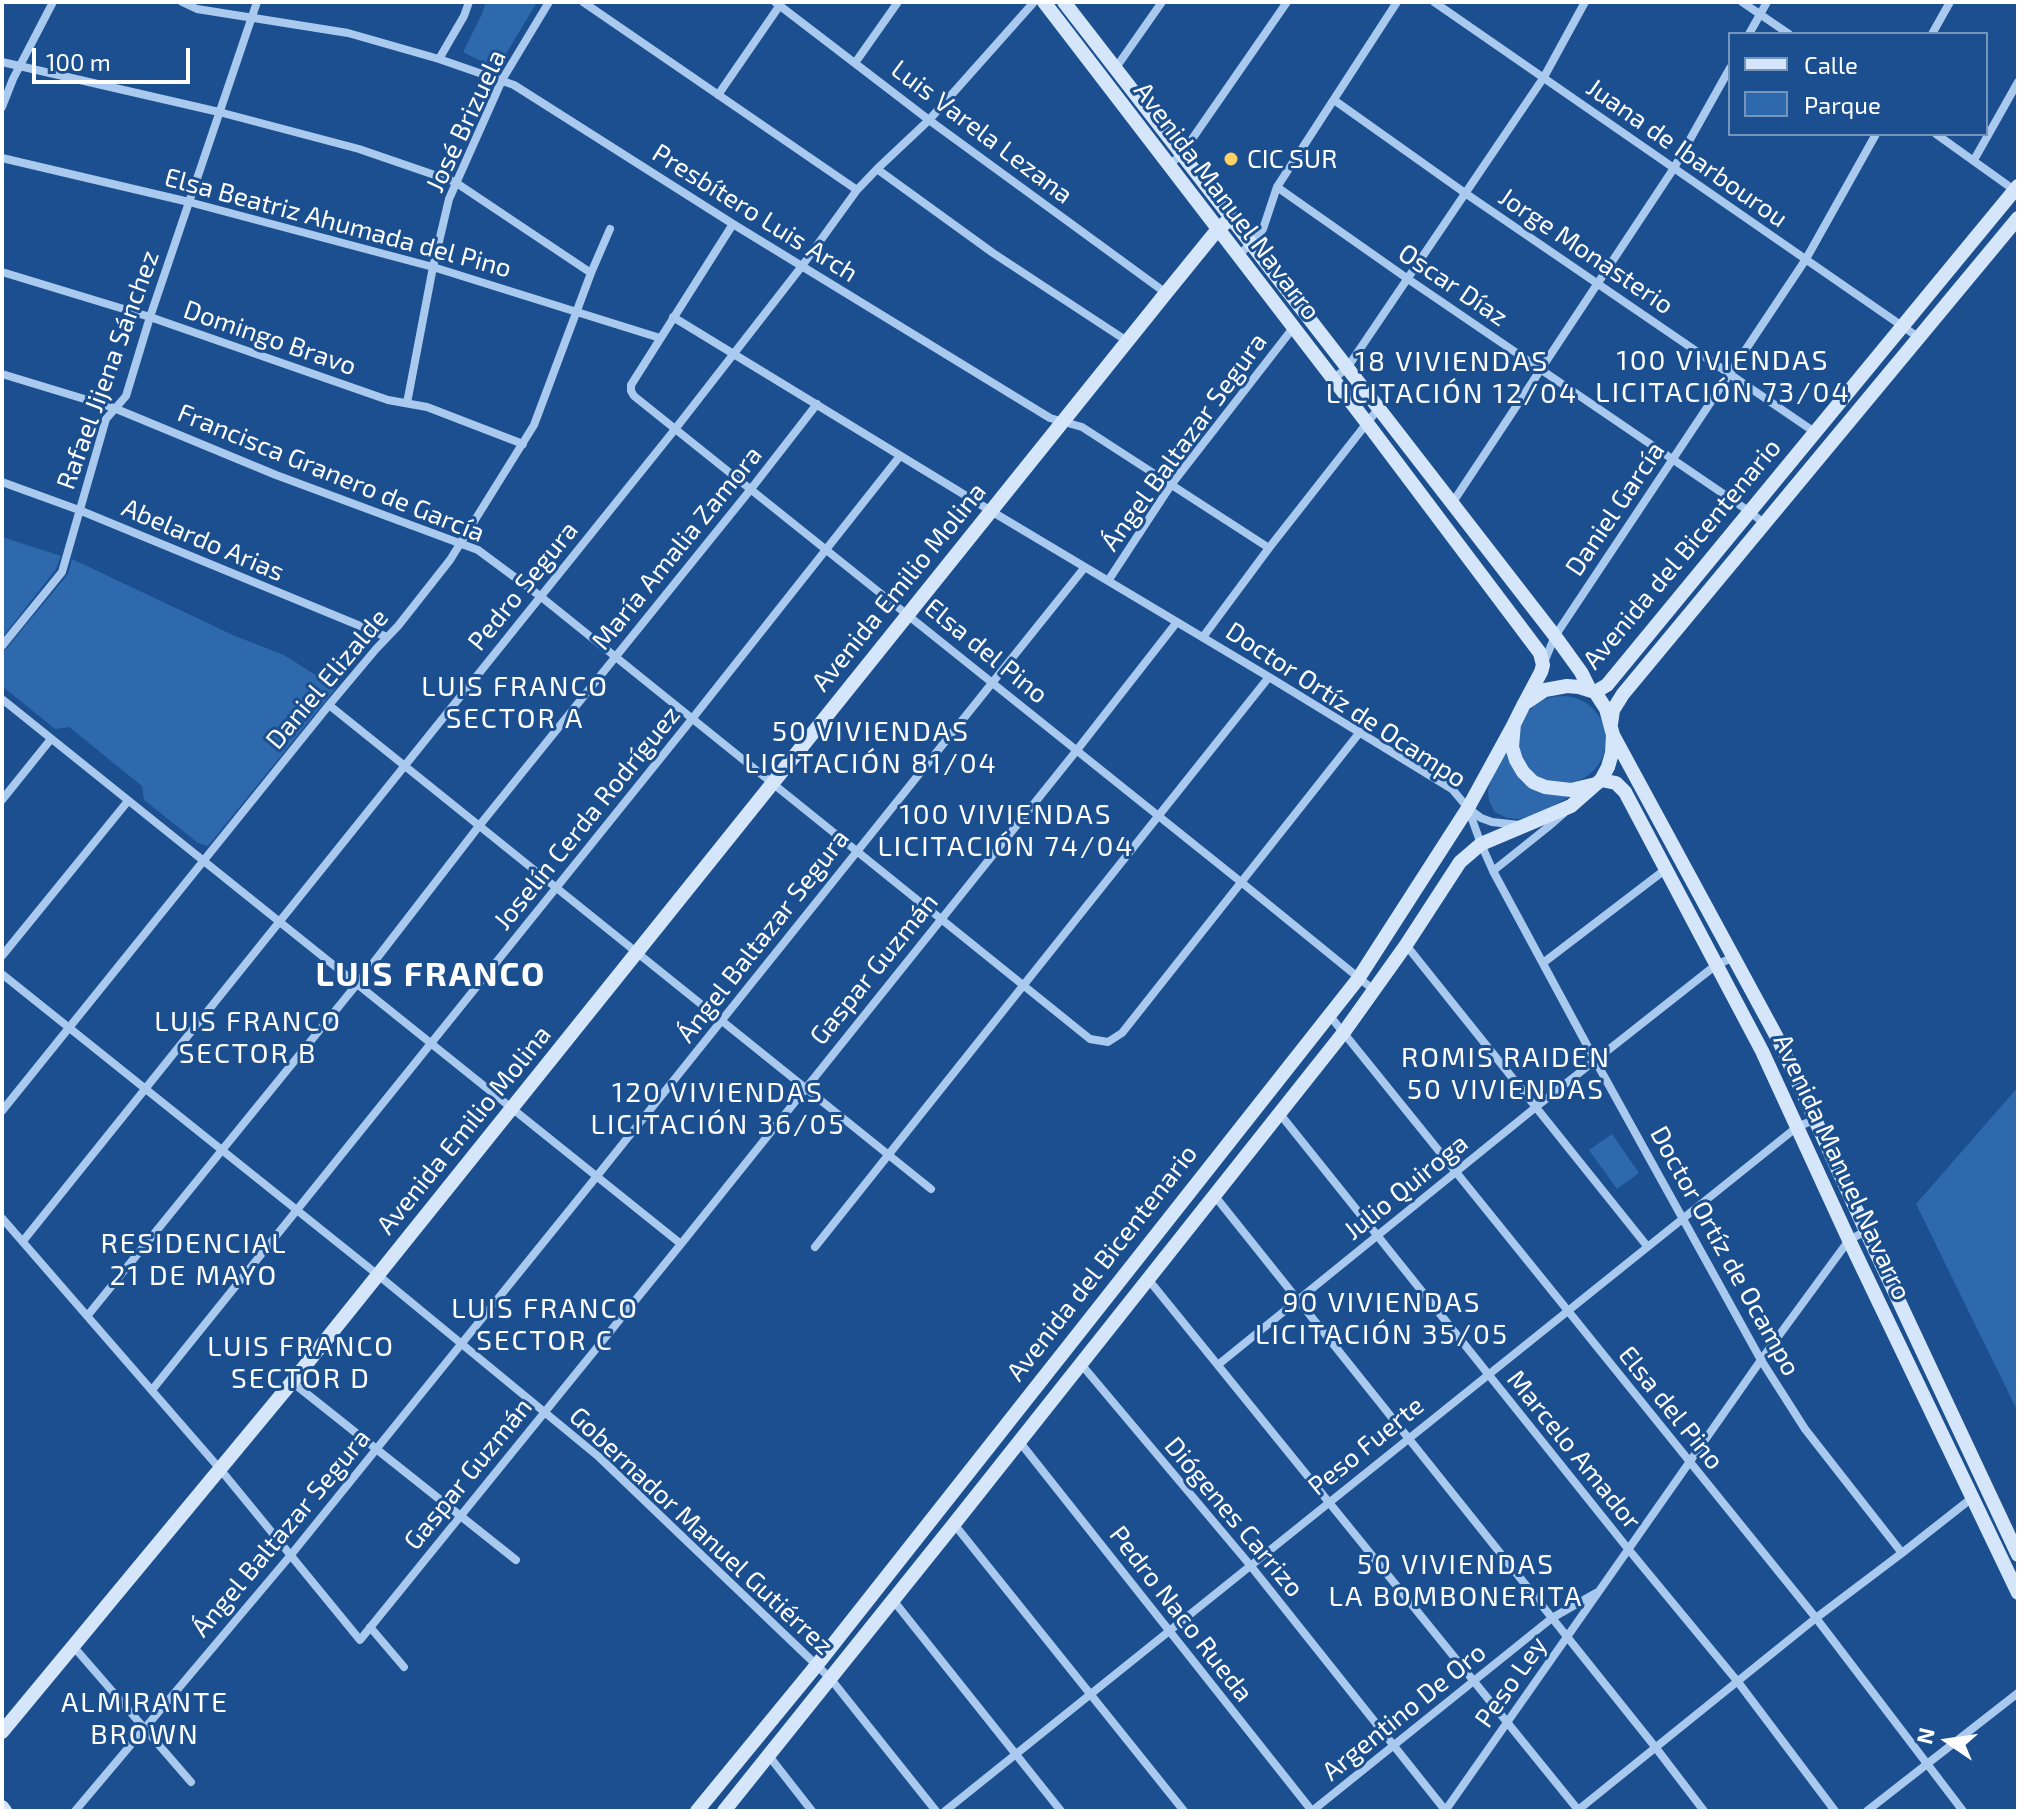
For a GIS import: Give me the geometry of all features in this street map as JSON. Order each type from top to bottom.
[{"type":"main road","name":"Avenida Manuel Navarro","points":[[1044,2],[1175,160],[1230,219],[1555,636],[1593,691]]},
{"type":"main road","name":"Avenida Manuel Navarro","points":[[1064,2],[1115,69],[1218,229],[1540,653],[1543,665]]},
{"type":"main road","name":"Avenida del Bicentenario","points":[[1593,691],[1607,685],[2017,189]]},
{"type":"main road","name":"Avenida del Bicentenario","points":[[1612,730],[1617,702],[2018,218]]},
{"type":"main road","name":"Avenida Emilio Molina","points":[[2,1732],[292,1382],[1127,341],[1218,229],[1230,219]]},
{"type":"main road","points":[[1524,704],[1555,687],[1593,691],[1606,709],[1612,730],[1612,753],[1608,767],[1598,782],[1582,789],[1545,787],[1533,782],[1516,760],[1512,747],[1514,724],[1543,665]]},
{"type":"main road","name":"Avenida del Bicentenario","points":[[697,1811],[816,1666],[1358,979],[1468,808],[1514,724]]},
{"type":"main road","name":"Avenida Manuel Navarro","points":[[1612,730],[1780,1043],[2018,1555]]},
{"type":"main road","name":"Avenida Manuel Navarro","points":[[1598,782],[1616,783],[1625,792],[1762,1051],[2018,1593]]},
{"type":"main road","name":"Avenida del Bicentenario","points":[[724,1811],[1344,1032],[1375,991],[1460,862],[1481,844],[1571,806],[1598,782]]},
{"type":"street","points":[[2,107],[53,2]]},
{"type":"street","points":[[172,2],[197,9]]},
{"type":"street","name":"Presbítero Luis Arch","points":[[182,2],[197,9],[348,33],[514,85],[733,224],[1050,418],[1082,427],[1269,548]]},
{"type":"street","name":"Rafael Jijena Sánchez","points":[[2,646],[62,572],[106,419],[126,396],[257,2]]},
{"type":"street","points":[[439,59],[469,2]]},
{"type":"street","name":"José Brizuela","points":[[407,403],[433,267],[455,182],[502,80],[549,2]]},
{"type":"street","points":[[583,2],[857,190]]},
{"type":"street","points":[[855,63],[898,2]]},
{"type":"street","name":"Pedro Segura","points":[[23,1241],[676,428],[857,190],[929,120],[1034,2]]},
{"type":"street","points":[[1115,69],[1162,2]]},
{"type":"street","points":[[1175,160],[1287,2]]},
{"type":"street","points":[[1238,255],[1263,229],[1277,187],[1397,2]]},
{"type":"street","name":"Juana de Ibarbourou","points":[[1434,2],[1918,337]]},
{"type":"street","points":[[1333,379],[1347,368],[1544,77],[1585,2]]},
{"type":"street","points":[[1742,2],[1786,32]]},
{"type":"street","points":[[1750,32],[1767,2]]},
{"type":"street","points":[[1933,32],[1950,2]]},
{"type":"street","points":[[718,95],[778,4]]},
{"type":"street","name":"Luis Varela Lezana","points":[[778,4],[929,120],[1166,293]]},
{"type":"street","points":[[2,62],[219,112],[359,149],[455,182],[591,273]]},
{"type":"street","points":[[1451,505],[1674,168],[1728,72]]},
{"type":"street","points":[[1988,135],[2018,82]]},
{"type":"street","name":"Jorge Monasterio","points":[[1334,100],[1816,433]]},
{"type":"street","name":"Daniel García","points":[[1543,665],[1555,636],[1806,259],[1875,136]]},
{"type":"street","points":[[1939,136],[2017,189]]},
{"type":"street","points":[[1974,160],[1988,136]]},
{"type":"street","name":"Elsa Beatriz Ahumada del Pino","points":[[2,158],[189,202],[433,267],[660,338]]},
{"type":"street","points":[[877,169],[993,253],[1127,341]]},
{"type":"street","name":"Oscar Díaz","points":[[1277,187],[1765,524]]},
{"type":"street","points":[[660,338],[733,224]]},
{"type":"street","name":"Daniel Elizalde","points":[[2,1111],[329,705],[450,560],[534,425],[610,229]]},
{"type":"street","name":"Domingo Bravo","points":[[2,272],[150,317],[388,400],[427,407],[523,444]]},
{"type":"street","name":"Doctor Ortíz de Ocampo","points":[[673,317],[1452,789],[1468,808],[1493,871],[1761,1360],[1805,1429],[1902,1553]]},
{"type":"street","name":"Ángel Baltazar Segura","points":[[1108,581],[1171,485],[1293,328]]},
{"type":"street","name":"Elsa del Pino","points":[[660,338],[631,385],[634,396],[1375,991]]},
{"type":"street","name":"Francisca Granero de García","points":[[2,374],[114,408],[276,475],[478,550],[540,596],[1090,1039],[1108,1042],[1122,1033],[1241,882]]},
{"type":"street","name":"María Amalia Zamora","points":[[88,1315],[357,984],[479,826],[817,404]]},
{"type":"street","points":[[1203,637],[1378,409]]},
{"type":"street","name":"Joselín Cerda Rodríguez","points":[[152,1390],[900,456]]},
{"type":"street","name":"Abelardo Arias","points":[[2,482],[79,510],[387,637]]},
{"type":"street","name":"Ángel Baltazar Segura","points":[[75,1811],[377,1449],[1085,567]]},
{"type":"street","name":"Gaspar Guzmán","points":[[290,1556],[360,1640],[681,1244],[1177,622]]},
{"type":"street","points":[[815,1247],[1269,677]]},
{"type":"street","points":[[2,699],[681,1244]]},
{"type":"street","points":[[329,705],[931,1189]]},
{"type":"street","points":[[1241,882],[1360,732]]},
{"type":"street","points":[[2,800],[51,739]]},
{"type":"street","points":[[2,956],[128,801]]},
{"type":"street","points":[[1493,871],[1571,806]]},
{"type":"street","points":[[1468,808],[1492,822],[1525,825]]},
{"type":"street","points":[[1543,963],[1666,869]]},
{"type":"street","points":[[1406,945],[1647,1246]]},
{"type":"street","name":"Julio Quiroga","points":[[1219,1364],[1595,1060],[1716,965],[1735,956]]},
{"type":"street","name":"Gobernador Manuel Gutiérrez","points":[[2,974],[298,1210],[599,1457],[830,1678],[936,1811]]},
{"type":"street","name":"Elsa del Pino","points":[[1330,1016],[1816,1618],[1963,1811]]},
{"type":"street","name":"Marcelo Amador","points":[[1280,1114],[1738,1682],[1835,1811]]},
{"type":"street","name":"Peso Fuerte","points":[[945,1811],[1682,1218],[1797,1127],[1816,1119]]},
{"type":"street","points":[[1214,1195],[1704,1811]]},
{"type":"street","points":[[2,1218],[220,1469],[290,1556]]},
{"type":"street","name":"Peso Ley","points":[[1445,1811],[1761,1360],[1849,1240],[1866,1231]]},
{"type":"street","points":[[1148,1279],[1578,1810],[1816,1618],[1972,1498]]},
{"type":"street","name":"Diógenes Carrizo","points":[[1081,1364],[1250,1565],[1445,1811]]},
{"type":"street","points":[[292,1382],[516,1560]]},
{"type":"street","name":"Pedro Naco Rueda","points":[[1019,1441],[1312,1811]]},
{"type":"street","points":[[954,1524],[1184,1811]]},
{"type":"street","name":"Argentino De Oro","points":[[1312,1811],[1552,1618],[1600,1590]]},
{"type":"street","points":[[893,1600],[1061,1811]]},
{"type":"street","points":[[370,1627],[404,1667]]},
{"type":"street","points":[[73,1646],[191,1782]]},
{"type":"street","points":[[1867,1811],[2018,1693]]},
{"type":"street","points":[[769,1756],[812,1811]]},
{"type":"green space","points":[[486,2],[537,2],[497,69],[463,52]]},
{"type":"green space","points":[[2,537],[61,556],[56,569],[2,638]]},
{"type":"green space","points":[[72,559],[235,636],[284,655],[336,688],[208,846],[198,843],[144,800],[142,786],[69,727],[55,729],[2,686],[2,654],[68,574]]},
{"type":"green space","points":[[1562,696],[1579,699],[1593,709],[1603,723],[1606,740],[1603,757],[1593,771],[1579,781],[1562,784],[1545,781],[1531,771],[1521,757],[1518,740],[1521,723],[1531,709],[1545,699]]},
{"type":"green space","points":[[1507,748],[1522,782],[1541,793],[1569,797],[1540,813],[1519,819],[1495,812],[1488,790]]},
{"type":"green space","points":[[2018,1087],[2018,1412],[1916,1204]]},
{"type":"green space","points":[[1612,1134],[1639,1173],[1617,1189],[1589,1150]]},
{"type":"place","name":"CIC SUR","points":[[1231,159]]},
{"type":"district","name":"100 VIVIENDAS LICITACIÓN 73/04","points":[[1723,377]]},
{"type":"district","name":"18 VIVIENDAS LICITACIÓN 12/04","points":[[1452,378]]},
{"type":"district","name":"LUIS FRANCO SECTOR A","points":[[515,703]]},
{"type":"district","name":"50 VIVIENDAS LICITACIÓN 81/04","points":[[871,748]]},
{"type":"district","name":"100 VIVIENDAS LICITACIÓN 74/04","points":[[1006,831]]},
{"type":"district","name":"LUIS FRANCO","points":[[431,975]]},
{"type":"district","name":"LUIS FRANCO SECTOR B","points":[[248,1038]]},
{"type":"district","name":"ROMIS RAIDEN 50 VIVIENDAS","points":[[1506,1074]]},
{"type":"district","name":"120 VIVIENDAS LICITACIÓN 36/05","points":[[718,1109]]},
{"type":"district","name":"RESIDENCIAL 21 DE MAYO","points":[[194,1260]]},
{"type":"district","name":"90 VIVIENDAS LICITACIÓN 35/05","points":[[1382,1319]]},
{"type":"district","name":"LUIS FRANCO SECTOR C","points":[[545,1325]]},
{"type":"district","name":"LUIS FRANCO SECTOR D","points":[[301,1363]]},
{"type":"district","name":"50 VIVIENDAS LA BOMBONERITA","points":[[1456,1581]]},
{"type":"district","name":"ALMIRANTE BROWN","points":[[145,1719]]}]
